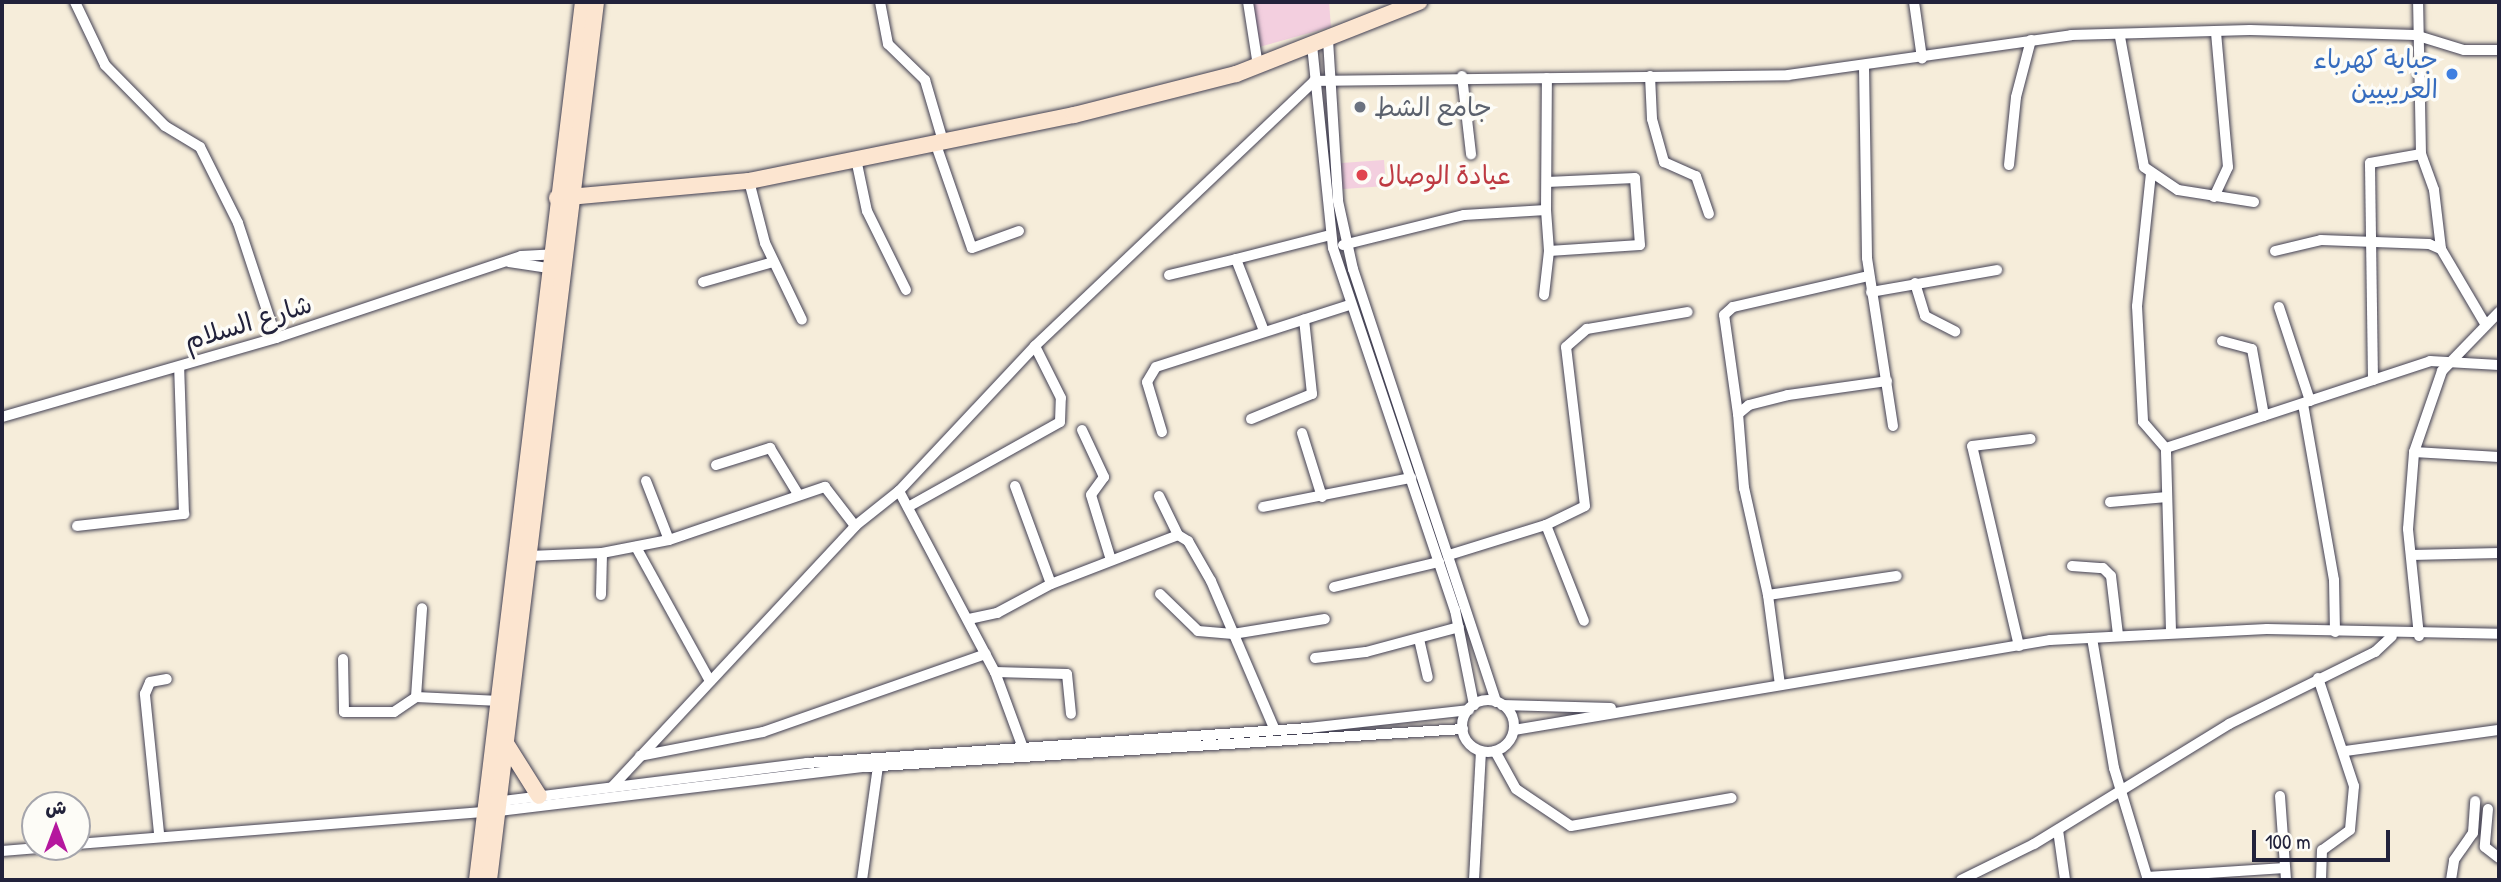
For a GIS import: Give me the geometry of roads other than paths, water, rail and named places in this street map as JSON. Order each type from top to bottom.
[{"type":"main road","points":[[489,880],[491,807],[500,701],[557,261],[583,2]]},
{"type":"main road","points":[[564,199],[596,2]]},
{"type":"main road","points":[[564,199],[749,181],[1074,115],[1258,66],[1419,2]]},
{"type":"main road","points":[[477,880],[491,807],[507,745],[529,556],[557,261]]},
{"type":"main road","points":[[507,745],[539,796]]},
{"type":"street","points":[[75,2],[105,65],[165,126],[200,147],[238,223],[276,338]]},
{"type":"street","points":[[880,2],[888,44],[925,80],[939,142],[972,248],[1019,231]]},
{"type":"street","points":[[1248,2],[1258,66]]},
{"type":"street","points":[[1914,2],[1922,58]]},
{"type":"street","points":[[2418,2],[2415,35],[2421,154],[2434,191],[2441,249],[2484,322]]},
{"type":"street","points":[[2214,197],[2228,167],[2216,33]]},
{"type":"street","points":[[612,787],[855,526],[898,491],[1035,346],[1314,82],[1328,78],[1462,76],[1547,78],[1788,75],[1922,58],[2031,40],[2216,33],[2415,35],[2464,50],[2499,50]]},
{"type":"street","points":[[2120,37],[2134,136],[2151,173],[2137,306],[2143,422],[2166,448],[2171,631]]},
{"type":"street","points":[[2009,165],[2016,97],[2031,40]]},
{"type":"street","points":[[1320,42],[1328,78],[1346,244],[1499,703],[1514,730]]},
{"type":"street","points":[[1320,42],[1314,82],[1330,235],[1349,305],[1411,478],[1459,627],[1472,707],[1463,729]]},
{"type":"street","points":[[1864,66],[1868,276],[1893,426]]},
{"type":"street","points":[[1462,76],[1471,154]]},
{"type":"street","points":[[1650,76],[1652,119],[1664,162],[1696,176],[1709,214]]},
{"type":"street","points":[[1544,295],[1549,251],[1546,210],[1547,78]]},
{"type":"street","points":[[1319,138],[1333,136]]},
{"type":"street","points":[[2373,380],[2370,163],[2421,154]]},
{"type":"street","points":[[856,159],[867,211],[906,290]]},
{"type":"street","points":[[2151,173],[2178,190],[2254,202]]},
{"type":"street","points":[[1547,182],[1635,178],[1642,237],[1634,251],[1549,251]]},
{"type":"street","points":[[749,181],[772,262],[802,320]]},
{"type":"street","points":[[1333,248],[1464,215],[1546,210]]},
{"type":"street","points":[[1168,275],[1330,235]]},
{"type":"street","points":[[2275,251],[2321,240],[2441,249]]},
{"type":"street","points":[[1237,259],[1264,331]]},
{"type":"street","name":"شارع السلام","points":[[2,417],[276,338],[506,262],[557,261]]},
{"type":"street","points":[[703,282],[772,262]]},
{"type":"street","points":[[1871,292],[1997,270]]},
{"type":"street","points":[[1780,685],[1769,595],[1744,488],[1738,414],[1724,315],[1733,307],[1868,276]]},
{"type":"street","points":[[1915,283],[1925,316],[1955,331]]},
{"type":"street","points":[[1163,432],[1149,373],[1264,331],[1349,305]]},
{"type":"street","points":[[2279,307],[2307,403],[2334,579],[2335,632]]},
{"type":"street","points":[[1449,555],[1546,524],[1585,506],[1566,347],[1587,329],[1688,312]]},
{"type":"street","points":[[2419,636],[2408,487],[2414,452],[2452,357],[2484,322],[2499,312]]},
{"type":"street","points":[[1251,419],[1312,394],[1304,319]]},
{"type":"street","points":[[2222,341],[2252,349],[2264,416]]},
{"type":"street","points":[[908,507],[953,488],[1060,422],[1061,398],[1035,346]]},
{"type":"street","points":[[2166,448],[2452,357],[2499,365]]},
{"type":"street","points":[[77,526],[184,514],[179,367]]},
{"type":"street","points":[[1738,414],[1749,405],[1788,395],[1887,381]]},
{"type":"street","points":[[1083,430],[1104,477],[1091,495],[1111,560]]},
{"type":"street","points":[[1302,433],[1321,497]]},
{"type":"street","points":[[2019,646],[1972,446],[2031,439]]},
{"type":"street","points":[[716,465],[770,448],[798,494]]},
{"type":"street","points":[[2414,452],[2499,457]]},
{"type":"street","points":[[1263,507],[1411,478]]},
{"type":"street","points":[[646,481],[668,540]]},
{"type":"street","points":[[1015,486],[1051,584]]},
{"type":"street","points":[[529,556],[602,553],[636,547],[668,540],[798,494],[832,490],[855,526]]},
{"type":"street","points":[[898,491],[969,619],[995,672],[1024,752]]},
{"type":"street","points":[[1159,496],[1178,535],[1196,555],[1275,730]]},
{"type":"street","points":[[2110,502],[2167,497]]},
{"type":"street","points":[[1546,524],[1584,621]]},
{"type":"street","points":[[969,619],[997,613],[1051,584],[1178,535]]},
{"type":"street","points":[[636,547],[710,681]]},
{"type":"street","points":[[601,595],[602,553]]},
{"type":"street","points":[[2411,555],[2499,553]]},
{"type":"street","points":[[1334,587],[1439,562]]},
{"type":"street","points":[[2072,566],[2103,568],[2111,576],[2118,635]]},
{"type":"street","points":[[1769,595],[1897,576]]},
{"type":"street","points":[[1160,594],[1192,630],[1233,634],[1325,618]]},
{"type":"street","points":[[415,697],[422,608]]},
{"type":"street","points":[[1315,658],[1419,639],[1459,627]]},
{"type":"street","points":[[1481,751],[1496,751],[1514,730],[1625,708],[2019,646],[2171,631],[2335,632],[2392,636],[2499,634]]},
{"type":"street","points":[[1961,880],[2058,830],[2124,788],[2318,678],[2375,652],[2392,636]]},
{"type":"street","points":[[2092,638],[2105,726],[2147,879],[2285,874],[2280,796]]},
{"type":"street","points":[[1419,639],[1428,677]]},
{"type":"street","points":[[640,756],[763,732],[986,654]]},
{"type":"street","points":[[343,659],[344,712],[394,712],[415,697],[500,701]]},
{"type":"street","points":[[995,672],[1067,674],[1070,715]]},
{"type":"street","points":[[2318,678],[2345,751],[2354,786],[2352,819],[2347,835],[2322,850],[2321,880]]},
{"type":"street","points":[[159,833],[145,694],[150,682],[167,679]]},
{"type":"street","points":[[491,807],[539,796],[612,787],[1275,730],[1499,703],[1625,708]]},
{"type":"street","points":[[91,842],[159,833],[491,807],[1024,752],[1463,729]]},
{"type":"street","points":[[1463,729],[1481,751],[1474,880]]},
{"type":"street","points":[[2345,751],[2499,730]]},
{"type":"street","points":[[1496,751],[1517,789],[1571,826],[1732,798]]},
{"type":"street","points":[[862,880],[878,766]]},
{"type":"street","points":[[2451,880],[2454,860],[2473,833],[2475,801]]},
{"type":"street","points":[[2488,809],[2485,847],[2499,858]]},
{"type":"street","points":[[2058,830],[2065,880]]},
{"type":"street","points":[[2,851],[21,849]]},
{"type":"place","name":"جباية كهرباء العريبيين","points":[[2452,74]]},
{"type":"place","name":"جامع الشط","points":[[1360,107]]},
{"type":"place","name":"عيادة الوصال","points":[[1362,175]]}]
